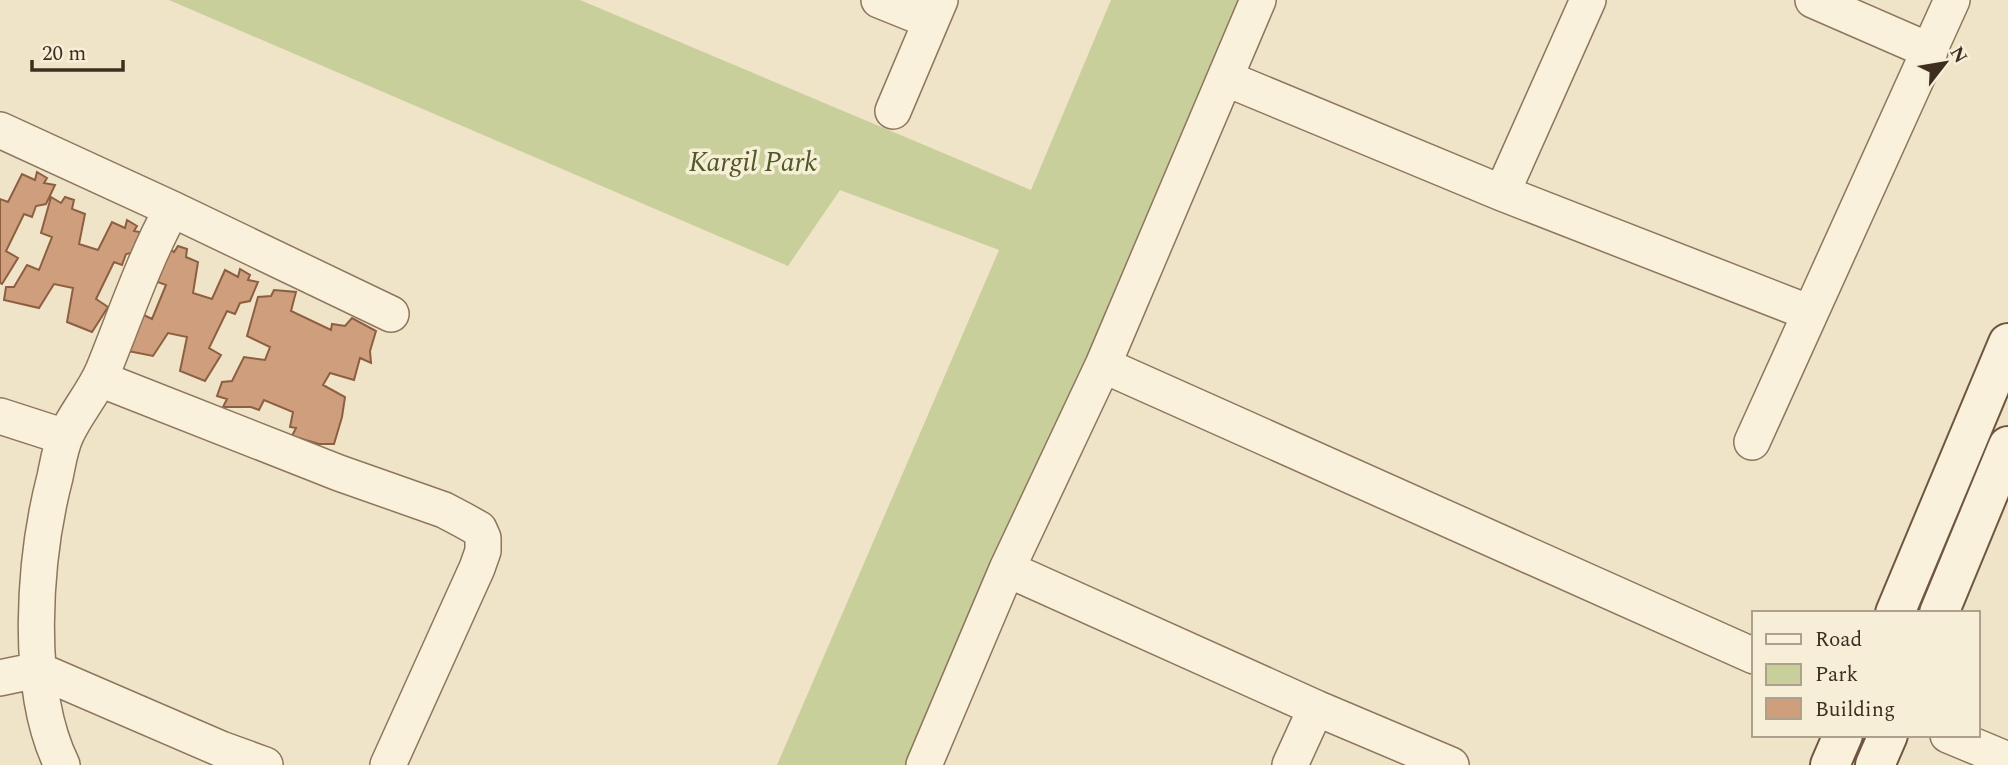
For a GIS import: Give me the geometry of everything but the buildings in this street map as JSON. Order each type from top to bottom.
[{"type":"main road","points":[[1896,611],[2008,343]]},
{"type":"main road","points":[[1940,611],[2008,446]]},
{"type":"main road","points":[[1830,765],[1842,737]]},
{"type":"main road","points":[[1875,765],[1887,737]]},
{"type":"street","points":[[879,0],[935,10],[893,111]]},
{"type":"street","points":[[924,765],[1007,569],[1103,365],[1258,0]]},
{"type":"street","points":[[1502,193],[1588,0]]},
{"type":"street","points":[[1813,0],[1930,51]]},
{"type":"street","points":[[1752,442],[1952,0]]},
{"type":"street","points":[[1225,78],[1502,193],[1810,313]]},
{"type":"street","points":[[0,131],[172,209],[391,314]]},
{"type":"street","points":[[62,765],[47,724],[38,670],[40,560],[46,510],[65,437],[100,379],[158,233],[172,209]]},
{"type":"street","points":[[1103,365],[1752,655]]},
{"type":"street","points":[[100,379],[340,473],[444,510],[479,529],[483,538],[483,551],[477,568],[388,765]]},
{"type":"street","points":[[0,416],[65,437]]},
{"type":"street","points":[[1007,569],[1316,708],[1451,765]]},
{"type":"street","points":[[0,678],[38,670],[221,749],[265,765]]},
{"type":"street","points":[[1290,765],[1316,708]]},
{"type":"street","points":[[1953,737],[2008,760]]},
{"type":"green space","name":"Kargil Park","points":[[169,0],[580,0],[1031,190],[1111,0],[1250,0],[914,765],[777,765],[999,250],[840,190],[788,266]]}]
